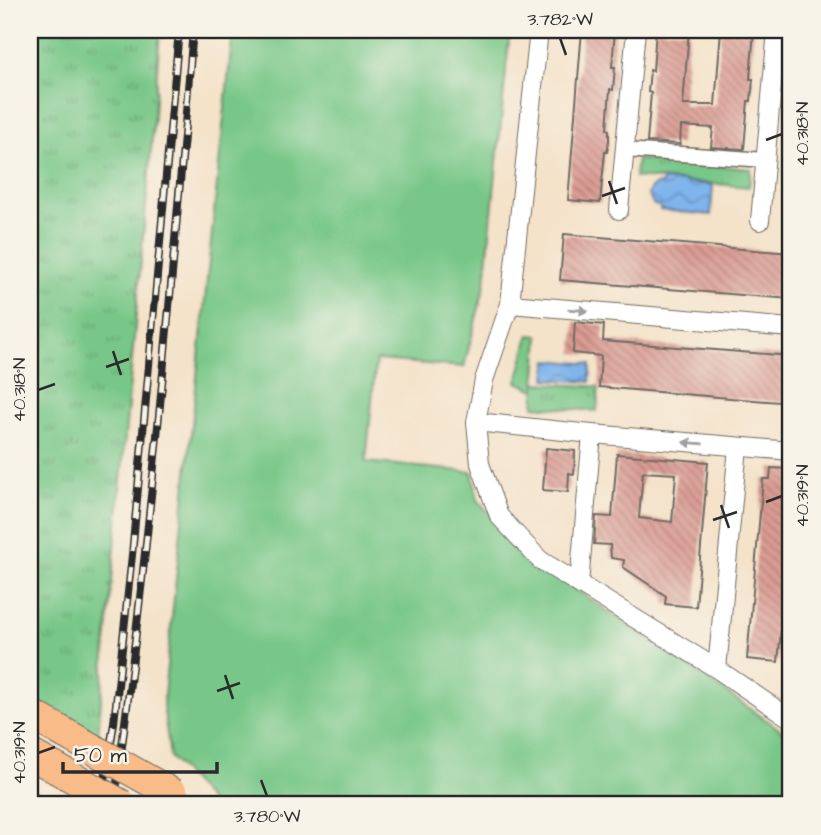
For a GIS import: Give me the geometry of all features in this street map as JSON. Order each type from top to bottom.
[{"type":"highway","points":[[30,714],[182,799]]},
{"type":"highway","points":[[30,754],[122,805]]},
{"type":"street","points":[[539,30],[510,304],[484,380],[476,422],[480,464],[499,516],[540,560],[717,669],[791,719]]},
{"type":"street","points":[[619,210],[636,30]]},
{"type":"street","points":[[760,221],[777,30]]},
{"type":"street","points":[[625,150],[765,160]]},
{"type":"street","points":[[510,304],[791,328]]},
{"type":"street","points":[[476,422],[791,451]]},
{"type":"street","points":[[579,584],[592,434]]},
{"type":"street","points":[[717,669],[738,447]]},
{"type":"green space","points":[[30,30],[160,30],[98,734],[30,696]]},
{"type":"green space","points":[[233,30],[510,30],[485,284],[464,367],[376,360],[366,462],[472,472],[478,500],[520,551],[791,737],[791,805],[213,805],[170,757],[163,704]]},
{"type":"green space","points":[[637,159],[751,169],[749,187],[635,177]]},
{"type":"green space","points":[[529,335],[539,336],[535,390],[517,382]]},
{"type":"green space","points":[[536,383],[599,387],[597,411],[534,406]]},
{"type":"green space","points":[[30,788],[58,804],[58,805],[30,805]]},
{"type":"water","points":[[662,180],[713,185],[711,215],[660,210],[660,206],[654,205],[648,195],[653,186],[662,184]]},
{"type":"water","points":[[548,360],[591,364],[590,382],[546,379]]},
{"type":"building","points":[[582,30],[615,30],[612,67],[615,67],[613,90],[610,89],[607,129],[609,141],[605,152],[600,203],[568,200]]},
{"type":"building","points":[[656,30],[689,30],[683,105],[715,105],[721,30],[754,30],[750,79],[753,79],[751,101],[748,101],[744,149],[711,147],[713,128],[681,126],[680,144],[647,142],[651,93],[648,92],[650,70],[653,71]]},
{"type":"building","points":[[564,234],[791,253],[791,299],[560,280]]},
{"type":"building","points":[[575,322],[604,325],[603,341],[791,356],[791,403],[599,387],[601,356],[573,353]]},
{"type":"building","points":[[546,448],[575,451],[574,474],[569,473],[568,492],[543,490]]},
{"type":"building","points":[[617,454],[708,462],[696,607],[665,604],[666,596],[623,567],[624,560],[611,558],[610,545],[594,544],[596,516],[612,517]],"holes":[[[643,472],[676,474],[672,522],[639,518]]]},
{"type":"building","points":[[771,468],[791,469],[787,567],[778,662],[747,659],[763,479],[770,479]]},
{"type":"railway","points":[[101,805],[114,723],[132,555],[179,30]]},
{"type":"railway","points":[[114,805],[149,515],[193,30]]}]
